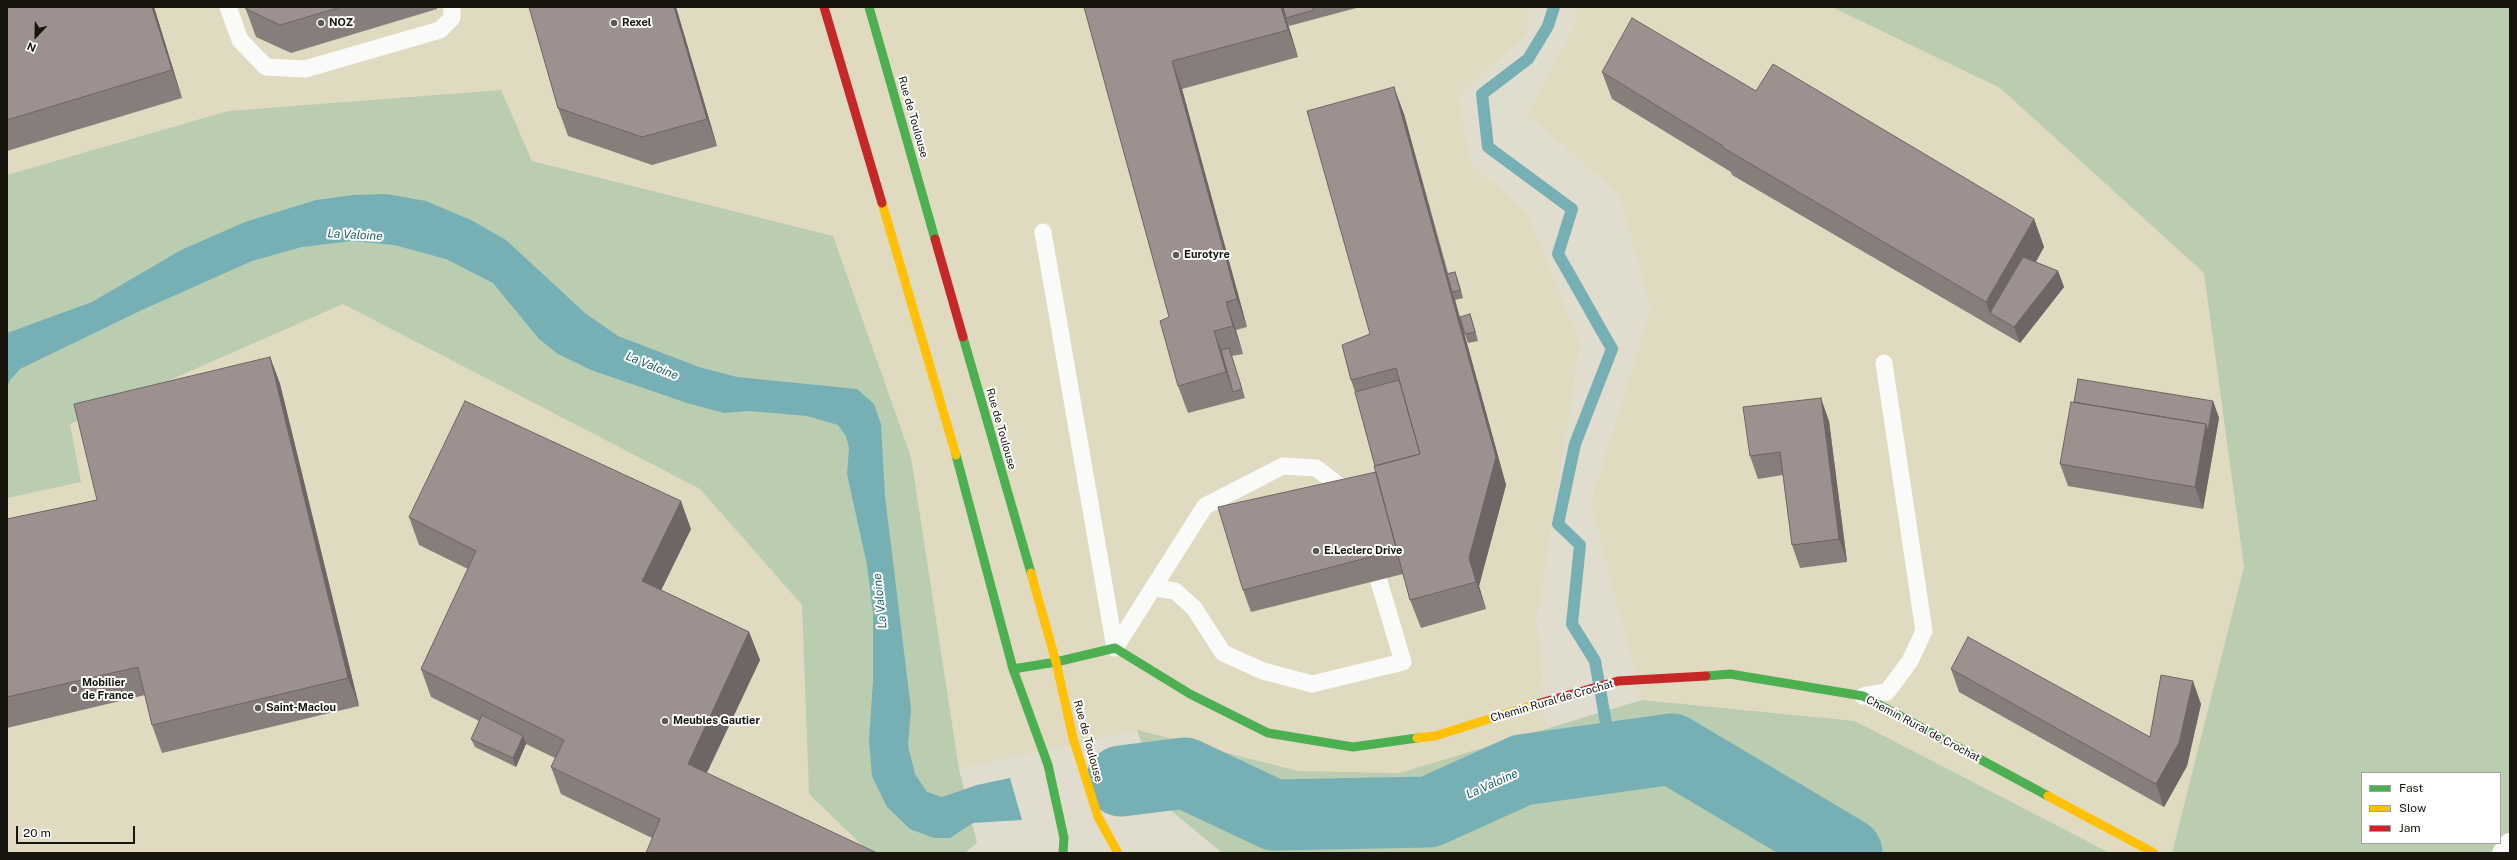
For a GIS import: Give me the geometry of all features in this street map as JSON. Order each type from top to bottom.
[{"type":"main road","points":[[824,7],[947,423],[1013,669],[1048,764],[1064,838],[1063,853]]},
{"type":"main road","name":"Rue de Toulouse","points":[[869,7],[1056,662],[1073,738],[1098,817],[1118,853]]},
{"type":"main road","points":[[1013,669],[1056,662],[1115,648]]},
{"type":"main road","name":"Chemin Rural de Crochat","points":[[1115,648],[1190,694],[1268,733],[1353,747],[1435,736],[1581,690],[1618,681],[1730,674],[1863,696],[2154,853]]},
{"type":"street","points":[[2503,853],[2510,844]]},
{"type":"lane","points":[[228,7],[240,40],[266,67],[305,69],[440,30],[452,18],[452,7]]},
{"type":"lane","points":[[1043,232],[1115,648]]},
{"type":"lane","points":[[1863,696],[1886,692],[1910,661],[1924,630],[1884,362]]},
{"type":"lane","points":[[1115,648],[1155,588],[1205,506],[1283,466],[1316,468],[1346,492],[1356,512]]},
{"type":"lane","points":[[1155,588],[1175,592],[1194,608],[1223,653],[1263,671],[1312,684],[1403,662],[1367,541]]},
{"type":"shaded area","points":[[7,7],[1528,7],[1528,32],[1458,97],[1471,163],[1528,215],[1580,344],[1537,617],[1546,729],[1399,773],[1298,771],[1137,730],[959,769],[911,457],[833,237],[532,161],[501,91],[228,111],[7,175]]},
{"type":"shaded area","points":[[1578,7],[1832,7],[2000,88],[2204,273],[2244,567],[2172,853],[2110,853],[1855,721],[1642,700],[1591,502],[1651,309],[1620,195],[1527,114],[1574,28]]},
{"type":"shaded area","points":[[343,304],[700,489],[802,605],[809,794],[870,853],[7,853],[7,498],[81,482],[70,424]]},
{"type":"green space","points":[[1832,7],[2510,7],[2510,853],[2172,853],[2244,567],[2204,273],[2000,88]]},
{"type":"green space","points":[[501,90],[532,161],[833,236],[911,457],[959,769],[977,843],[965,853],[870,853],[809,794],[802,605],[700,489],[343,304],[70,424],[81,482],[7,498],[7,175],[228,111]]},
{"type":"green space","points":[[1642,700],[1855,721],[2110,853],[1222,853],[1162,803],[1137,730],[1298,771],[1399,773]]},
{"type":"water","points":[[387,194],[426,201],[473,221],[506,240],[585,313],[618,336],[699,367],[737,377],[857,389],[874,404],[881,424],[885,496],[911,709],[908,746],[915,774],[927,792],[942,797],[977,785],[1010,778],[1022,820],[973,823],[950,838],[934,838],[910,829],[887,807],[872,776],[869,740],[873,681],[873,613],[867,565],[847,474],[849,448],[846,436],[838,425],[807,416],[749,411],[724,413],[687,403],[591,370],[558,354],[539,339],[493,283],[446,259],[394,245],[352,241],[302,247],[252,261],[144,309],[20,369],[10,380],[7,388],[7,333],[92,302],[181,250],[245,222],[316,200],[353,195]]},
{"type":"building","points":[[7,7],[152,7],[172,70],[7,120]]},
{"type":"building","points":[[245,7],[341,7],[280,25],[246,9]]},
{"type":"building","points":[[529,7],[674,7],[707,119],[642,137],[558,108]]},
{"type":"building","points":[[1084,7],[1281,7],[1288,30],[1172,61],[1237,299],[1226,302],[1233,326],[1214,331],[1226,372],[1178,386],[1160,321],[1169,317]]},
{"type":"building","points":[[1283,7],[1312,7],[1314,10],[1286,18]]},
{"type":"building","points":[[1632,18],[1756,91],[1773,64],[2034,219],[1986,302],[1722,147],[1723,146],[1602,72]]},
{"type":"building","points":[[1394,87],[1496,457],[1469,558],[1476,582],[1410,600],[1374,466],[1420,454],[1396,368],[1351,380],[1342,345],[1370,334],[1307,111]]},
{"type":"building","points":[[2023,257],[2058,271],[2014,327],[1990,313]]},
{"type":"building","points":[[1455,272],[1460,290],[1452,292],[1447,274]]},
{"type":"building","points":[[1470,314],[1475,332],[1465,334],[1460,317]]},
{"type":"building","points":[[1229,348],[1242,389],[1233,392],[1221,350]]},
{"type":"building","points":[[270,357],[348,678],[152,725],[138,667],[7,697],[7,519],[97,500],[74,404]]},
{"type":"building","points":[[2078,379],[2213,401],[2208,431],[2206,424],[2074,402]]},
{"type":"building","points":[[1399,380],[1420,454],[1375,466],[1355,392]]},
{"type":"building","points":[[1821,398],[1839,539],[1792,545],[1780,452],[1750,456],[1743,407]]},
{"type":"building","points":[[465,401],[681,501],[642,581],[749,632],[688,764],[877,853],[646,853],[660,819],[551,767],[564,740],[421,669],[476,551],[409,517]]},
{"type":"building","points":[[2071,402],[2206,424],[2195,487],[2060,464]]},
{"type":"building","name":"E.Leclerc Drive","points":[[1376,472],[1397,550],[1243,590],[1218,507]]},
{"type":"building","points":[[1968,637],[2150,737],[2161,675],[2193,681],[2179,743],[2156,784],[1951,669]]},
{"type":"building","points":[[482,715],[523,736],[513,758],[471,739]]},
{"type":"waterway","points":[[1554,7],[1548,26],[1528,59],[1482,94],[1488,147],[1572,209],[1558,254],[1612,349],[1575,444],[1558,524],[1580,545],[1572,624],[1595,661],[1612,757]]},
{"type":"waterway","name":"La Valoine","points":[[1121,781],[1185,773],[1274,815],[1429,812],[1522,770],[1672,749],[1847,853]]},
{"type":"traffic: fast","points":[[869,7],[935,239]]},
{"type":"traffic: fast","points":[[963,337],[1031,573]]},
{"type":"traffic: fast","points":[[956,455],[1013,669],[1048,765],[1064,838],[1063,853]]},
{"type":"traffic: fast","points":[[1013,669],[1056,662],[1115,648],[1190,694],[1268,733],[1353,747],[1417,738]]},
{"type":"traffic: fast","points":[[1706,676],[1730,674],[1863,696],[2048,796]]},
{"type":"traffic: slow","points":[[882,203],[956,455]]},
{"type":"traffic: slow","points":[[1031,573],[1056,662],[1073,738],[1098,817],[1118,853]]},
{"type":"traffic: slow","points":[[1417,738],[1435,736],[1537,704]]},
{"type":"traffic: slow","points":[[2048,796],[2154,853]]},
{"type":"traffic: jam","points":[[824,7],[882,203]]},
{"type":"traffic: jam","points":[[935,239],[963,337]]},
{"type":"traffic: jam","points":[[1537,704],[1618,681],[1706,676]]},
{"type":"place","name":"NOZ","points":[[321,23]]},
{"type":"place","name":"Rexel","points":[[614,23]]},
{"type":"place","name":"Eurotyre","points":[[1176,255]]},
{"type":"place","name":"E.Leclerc Drive","points":[[1316,551]]},
{"type":"place","name":"Mobilier de France","points":[[74,689]]},
{"type":"place","name":"Saint-Maclou","points":[[258,708]]},
{"type":"place","name":"Meubles Gautier","points":[[665,721]]}]
